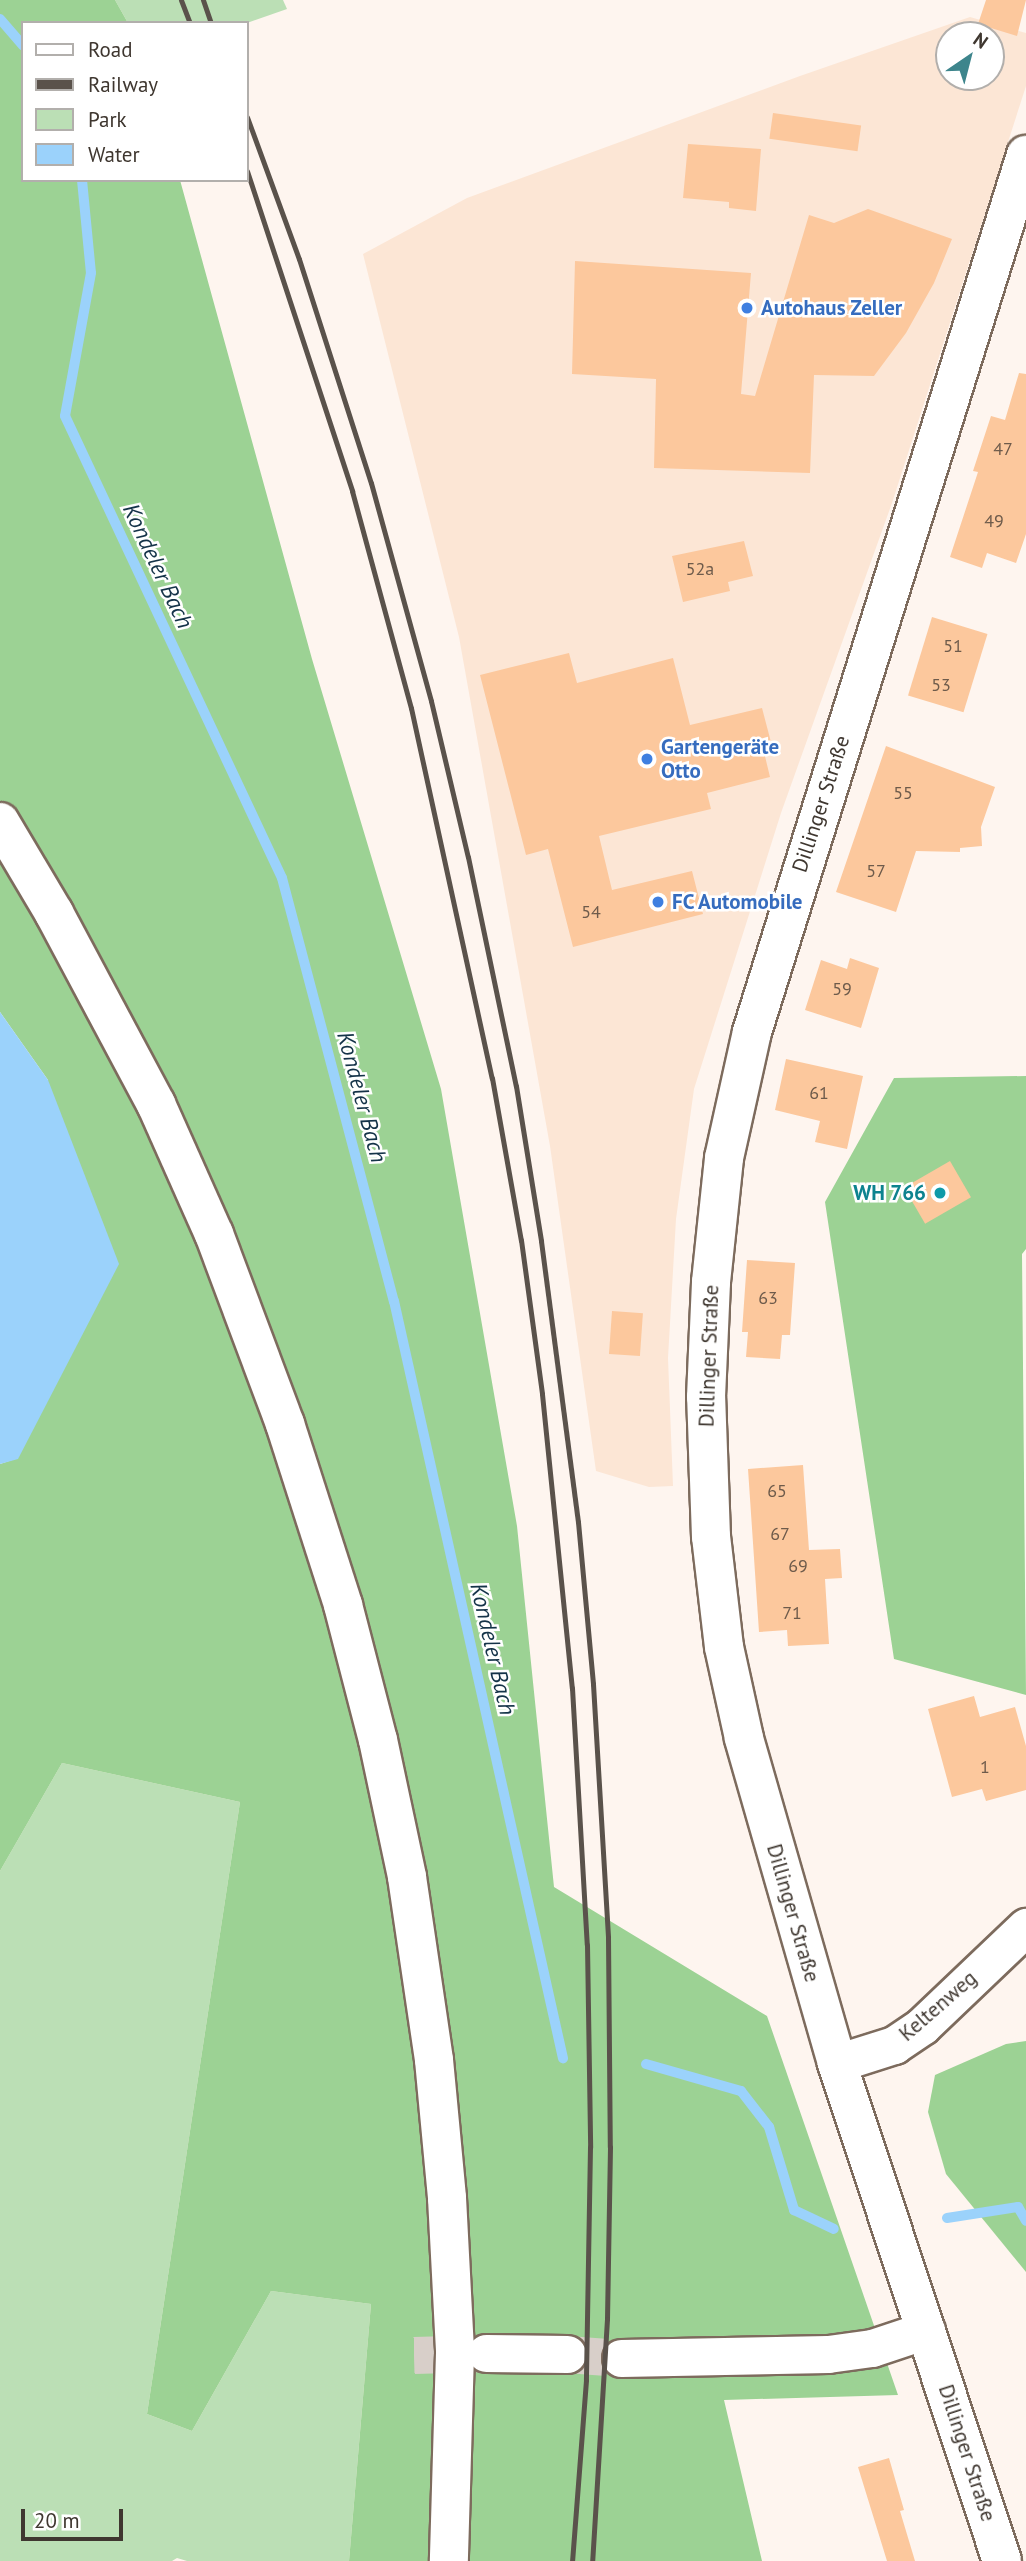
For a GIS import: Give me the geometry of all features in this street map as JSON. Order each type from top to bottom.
[{"type":"street","name":"Dillinger Straße","points":[[1002,2561],[837,2063],[771,1839],[724,1647],[712,1537],[705,1396],[711,1282],[724,1158],[752,1032],[784,922],[1026,155]]},
{"type":"street","points":[[0,822],[54,913],[156,1104],[215,1234],[285,1424],[357,1659],[407,1877],[434,2060],[447,2198],[455,2353],[449,2561]]},
{"type":"street","name":"Keltenweg","points":[[837,2063],[894,2045],[922,2026],[1026,1927]]},
{"type":"street","points":[[621,2358],[828,2354],[872,2347],[926,2330]]},
{"type":"street","points":[[486,2353],[567,2354]]},
{"type":"shaded area","points":[[970,17],[984,21],[958,21]]},
{"type":"shaded area","points":[[1005,27],[1026,33],[1026,86],[892,503],[781,813],[694,1089],[676,1219],[668,1358],[673,1486],[649,1487],[596,1471],[550,1146],[459,637],[363,254],[467,198],[935,29],[935,91],[1005,91]]},
{"type":"green space","points":[[0,0],[115,0],[127,21],[21,21],[21,182],[181,182],[312,659],[441,1089],[517,1526],[554,1887],[767,2016],[898,2395],[724,2400],[762,2561],[349,2561],[371,2304],[271,2291],[192,2431],[147,2414],[240,1802],[62,1763],[0,1871],[0,1464],[18,1458],[48,1080],[0,1012]]},
{"type":"green space","points":[[115,0],[283,0],[287,9],[248,23],[127,21]]},
{"type":"green space","points":[[1026,1076],[1026,1249],[1022,1254],[1026,1695],[894,1659],[825,1202],[894,1078]]},
{"type":"green space","points":[[62,1763],[240,1802],[147,2414],[192,2431],[271,2291],[371,2304],[349,2561],[187,2561],[177,2558],[172,2561],[0,2561],[0,1871]]},
{"type":"green space","points":[[1026,2041],[1026,2272],[946,2174],[928,2112],[935,2075],[1006,2044]]},
{"type":"water","points":[[0,1012],[48,1080],[119,1264],[18,1459],[0,1464]]},
{"type":"building","points":[[986,0],[1026,0],[1017,36],[1005,32],[1005,21],[979,21]]},
{"type":"building","points":[[773,113],[861,125],[858,151],[769,139]]},
{"type":"building","points":[[688,144],[761,149],[756,211],[729,208],[729,202],[683,198]]},
{"type":"building","name":"Autohaus Zeller","points":[[868,209],[952,239],[934,283],[906,333],[874,376],[814,375],[810,473],[654,468],[656,379],[572,374],[575,261],[751,273],[741,394],[755,396],[809,215],[834,223]]},
{"type":"building","points":[[1019,373],[1026,374],[1026,534],[1016,563],[987,553],[982,568],[950,557],[978,472],[973,471],[991,416],[1005,420]]},
{"type":"building","points":[[744,541],[753,576],[728,582],[730,591],[683,602],[672,556]]},
{"type":"building","points":[[932,617],[987,634],[963,712],[908,695]]},
{"type":"building","points":[[569,653],[577,683],[673,658],[690,725],[762,708],[772,746],[763,748],[770,777],[707,793],[711,809],[599,836],[612,890],[692,871],[703,914],[573,947],[548,849],[526,855],[480,675]]},
{"type":"building","points":[[886,746],[995,787],[981,827],[982,846],[960,848],[960,852],[916,851],[896,912],[836,892]]},
{"type":"building","points":[[850,958],[879,968],[861,1028],[805,1010],[821,960],[847,969]]},
{"type":"building","points":[[786,1059],[863,1076],[847,1149],[815,1142],[820,1121],[775,1110]]},
{"type":"building","name":"WH 766","points":[[950,1161],[971,1197],[925,1224],[904,1188]]},
{"type":"building","points":[[747,1260],[795,1263],[790,1335],[782,1335],[780,1359],[746,1357],[748,1332],[742,1332]]},
{"type":"building","points":[[612,1311],[643,1313],[640,1356],[609,1354]]},
{"type":"building","points":[[803,1465],[809,1550],[840,1549],[842,1578],[825,1579],[829,1644],[788,1646],[787,1630],[759,1632],[748,1469]]},
{"type":"building","points":[[974,1696],[980,1717],[1015,1707],[1026,1746],[1026,1790],[986,1801],[982,1789],[952,1797],[928,1709]]},
{"type":"building","points":[[889,2458],[904,2510],[900,2511],[915,2561],[887,2561],[858,2467]]},
{"type":"waterway","name":"Kondeler Bach","points":[[0,19],[21,43]]},
{"type":"waterway","name":"Kondeler Bach","points":[[82,182],[91,273],[65,416],[282,878],[394,1301],[563,2058]]},
{"type":"waterway","name":"Kondeler Bach","points":[[646,2064],[741,2091],[769,2127],[794,2210],[834,2229]]},
{"type":"waterway","name":"Kondeler Bach","points":[[947,2218],[1018,2207],[1026,2221]]},
{"type":"tunnel","points":[[414,2355],[486,2353]]},
{"type":"tunnel","points":[[567,2354],[621,2358]]},
{"type":"railway","points":[[181,0],[189,21]]},
{"type":"railway","points":[[203,0],[210,21]]},
{"type":"railway","points":[[248,120],[299,259],[371,483],[431,701],[468,857],[516,1086],[541,1241],[578,1522],[593,1684],[608,1938],[610,2147],[607,2319],[592,2561]]},
{"type":"railway","points":[[248,174],[352,491],[411,708],[492,1078],[521,1240],[542,1394],[572,1688],[587,1945],[590,2147],[586,2380],[572,2561]]},
{"type":"place","name":"Autohaus Zeller","points":[[747,308]]},
{"type":"place","name":"Gartengeräte Otto","points":[[647,759]]},
{"type":"place","name":"FC Automobile","points":[[658,902]]},
{"type":"place","name":"WH 766","points":[[940,1193]]}]
